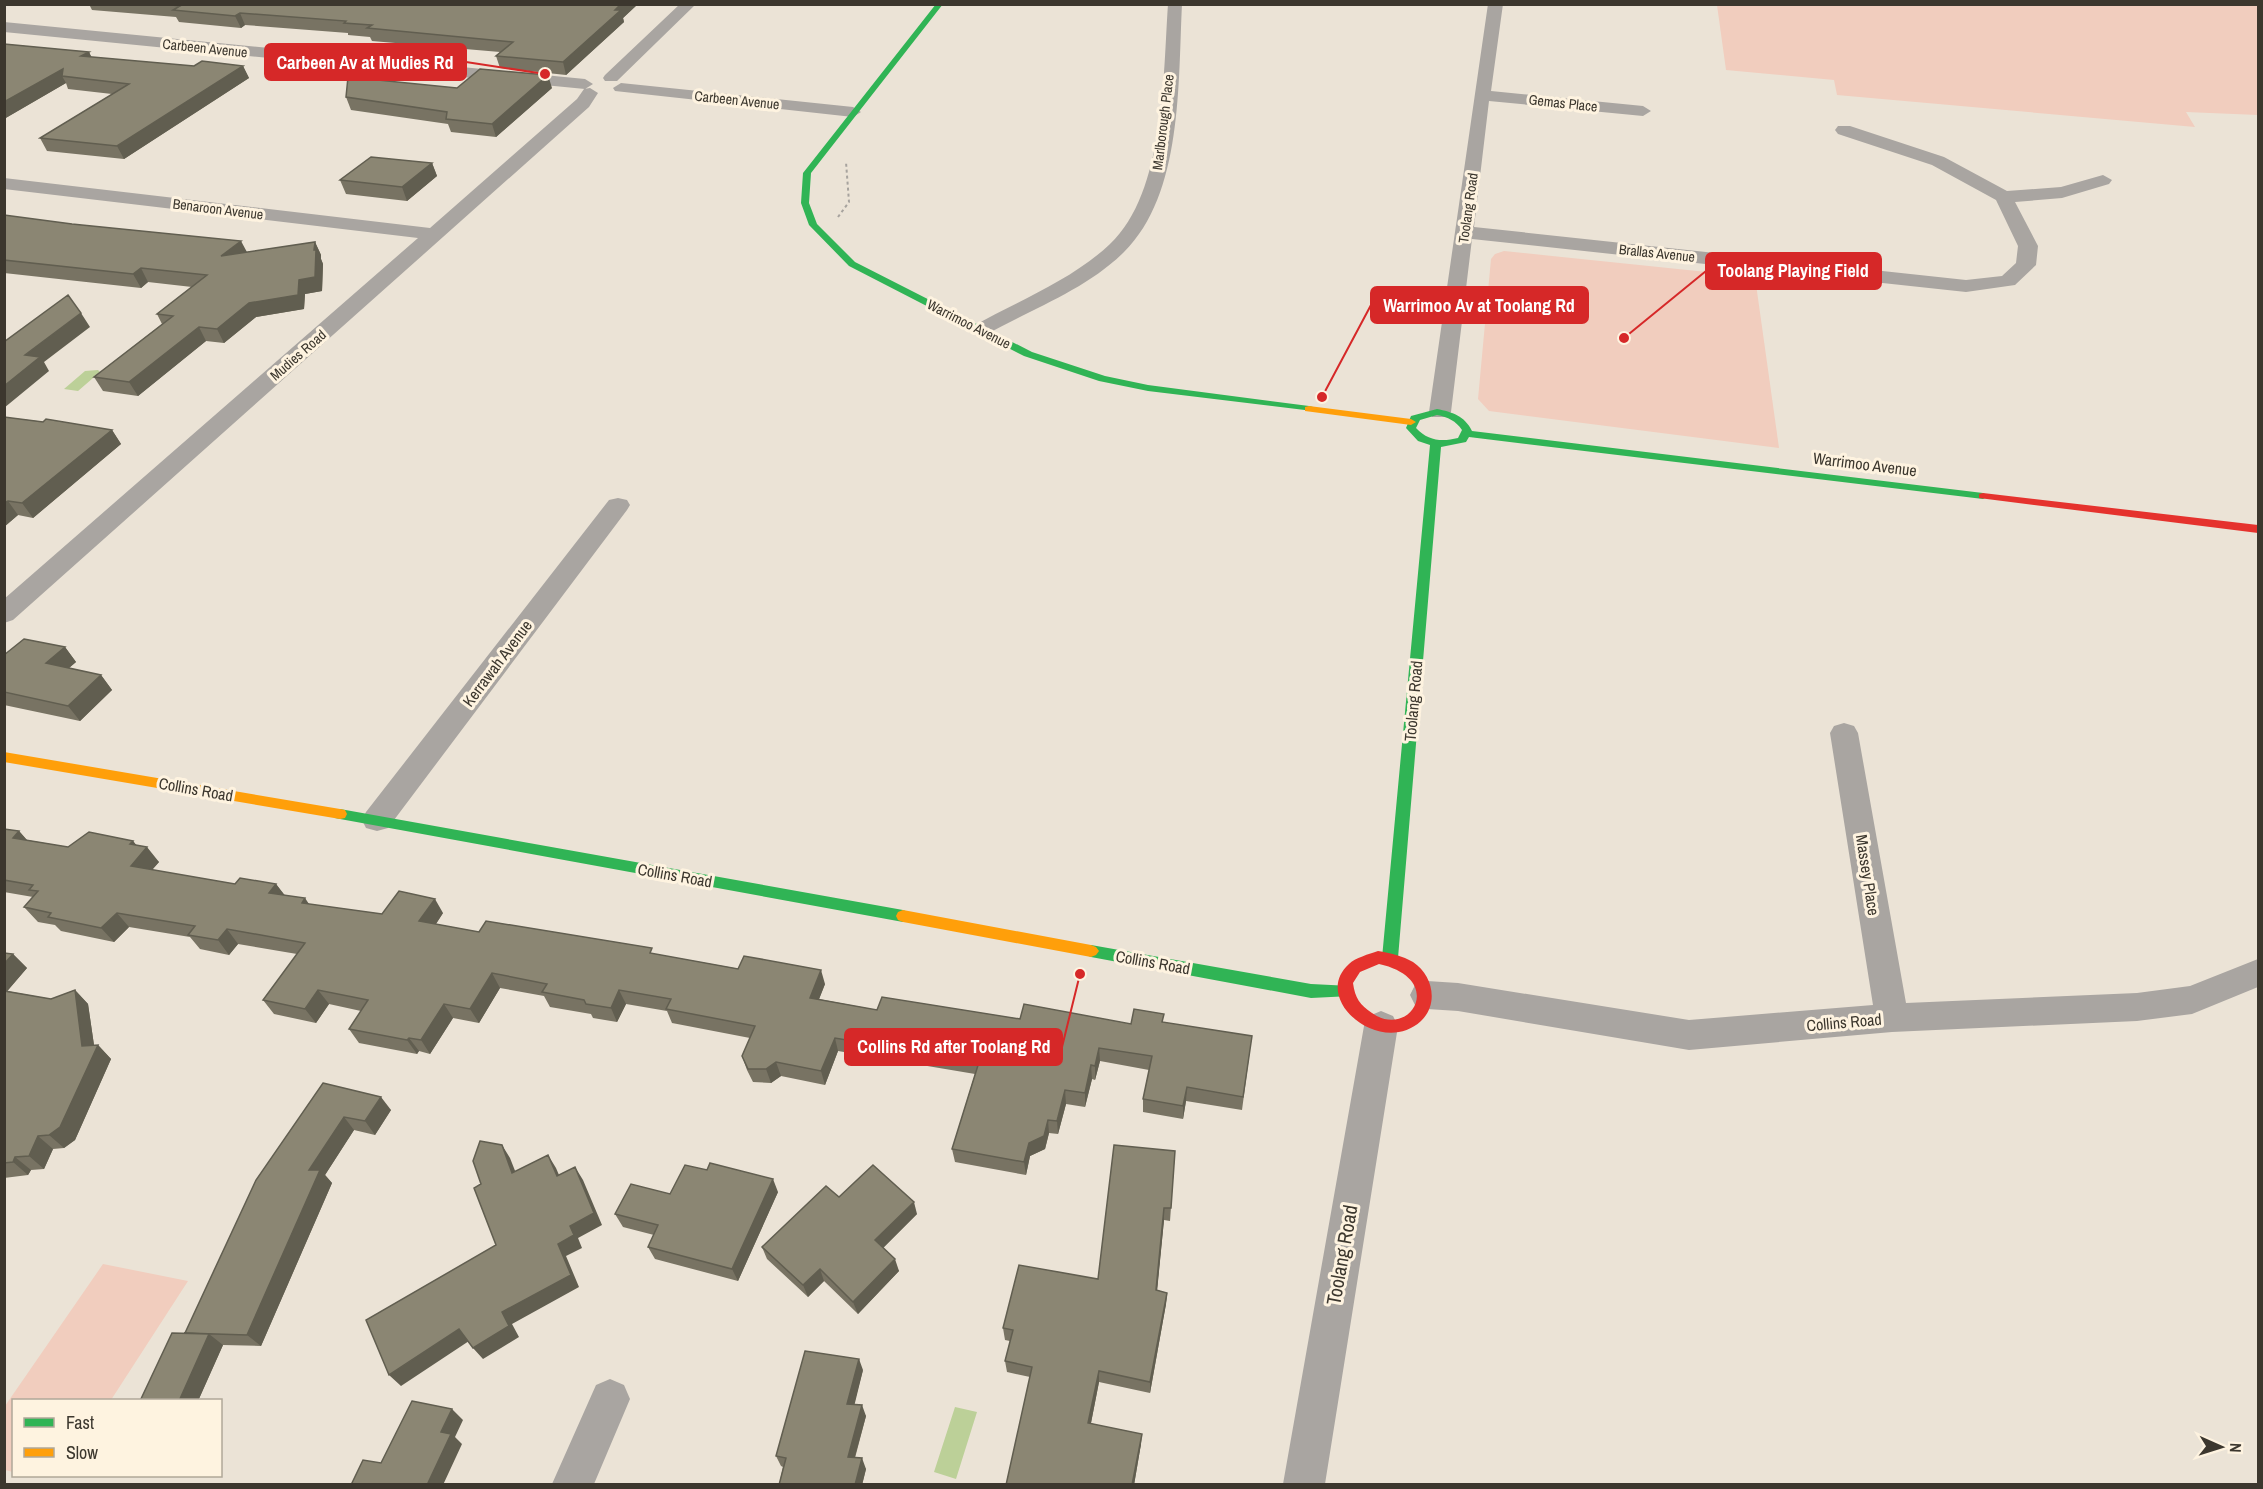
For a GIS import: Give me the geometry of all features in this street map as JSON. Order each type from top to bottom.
[{"type":"street","points":[[616,83],[689,4]]},
{"type":"street","name":"Warrimoo Avenue","points":[[940,4],[807,173],[802,196],[805,212],[816,229],[852,264],[1028,354],[1103,379],[1160,390],[1411,422]]},
{"type":"street","name":"Marlborough Place","points":[[980,330],[1098,264],[1119,247],[1133,230],[1162,159],[1175,4]]},
{"type":"street","name":"Toolang Road","points":[[1440,412],[1484,95],[1489,40],[1496,4]]},
{"type":"street","name":"Carbeen Avenue","points":[[4,27],[610,92],[616,83],[853,112]]},
{"type":"street","name":"Mudies Road","points":[[4,614],[583,103],[587,88]]},
{"type":"street","name":"Gemas Place","points":[[1484,95],[1643,111]]},
{"type":"street","points":[[1844,130],[1938,161],[2004,197],[2062,192],[2103,180]]},
{"type":"street","name":"Benaroon Avenue","points":[[4,183],[432,234]]},
{"type":"street","name":"Brallas Avenue","points":[[1464,232],[1966,286],[2008,281],[2025,266],[2028,246],[2004,197]]},
{"type":"street","points":[[1440,412],[1460,419],[1465,424],[1466,433],[1462,440],[1455,443],[1436,444],[1419,438],[1411,428],[1411,422],[1420,414],[1440,412]]},
{"type":"street","name":"Warrimoo Avenue","points":[[1466,433],[2259,529]]},
{"type":"street","name":"Toolang Road","points":[[1389,958],[1436,444]]},
{"type":"street","name":"Kerrawah Avenue","points":[[377,820],[618,505]]},
{"type":"street","name":"Massey Place","points":[[1844,733],[1892,1018]]},
{"type":"street","name":"Collins Road","points":[[4,757],[377,820],[1311,991],[1345,991]]},
{"type":"street","points":[[1378,957],[1399,961],[1416,972],[1422,979],[1427,995],[1421,1014],[1413,1021],[1392,1027],[1381,1026],[1356,1013],[1348,1002],[1345,991],[1346,981],[1357,964],[1378,957]]},
{"type":"street","name":"Collins Road","points":[[1427,995],[1458,997],[1689,1035],[1892,1018],[2137,1007],[2192,1000],[2259,973]]},
{"type":"street","name":"Toolang Road","points":[[1304,1485],[1381,1026]]},
{"type":"street","points":[[573,1485],[610,1399]]},
{"type":"path","points":[[833,225],[849,202],[845,152],[848,134],[837,133]]},
{"type":"shaded area","points":[[1717,5],[2258,5],[2258,115],[2186,112],[2195,127],[1837,95],[1834,80],[1726,70]]},
{"type":"shaded area","points":[[1504,251],[1755,277],[1779,448],[1489,411],[1478,399],[1491,259],[1495,254]]},
{"type":"shaded area","points":[[98,370],[100,372],[78,391],[64,389],[85,371]]},
{"type":"shaded area","points":[[103,1264],[188,1281],[112,1399],[12,1399],[12,1472],[5,1470],[5,1406]]},
{"type":"shaded area","points":[[955,1407],[977,1412],[956,1479],[934,1472]]},
{"type":"building","points":[[163,4],[621,4],[615,10],[621,10],[563,62],[496,56],[513,42],[367,28],[372,25],[344,23],[346,21],[240,13],[235,16],[173,10],[180,6]]},
{"type":"building","points":[[4,44],[89,52],[81,56],[194,66],[202,61],[243,66],[117,146],[40,138],[129,84],[62,76],[63,69],[4,102]]},
{"type":"building","points":[[480,69],[548,75],[492,124],[446,119],[447,112],[346,97],[348,77],[457,88]]},
{"type":"building","points":[[371,157],[432,163],[402,187],[340,180]]},
{"type":"building","points":[[4,215],[241,241],[221,256],[315,242],[315,277],[299,280],[298,295],[249,303],[217,329],[199,327],[129,382],[94,377],[173,316],[157,314],[207,275],[141,268],[133,274],[4,260]]},
{"type":"building","points":[[68,295],[81,313],[25,355],[40,357],[4,386],[4,342]]},
{"type":"building","points":[[4,417],[43,422],[46,419],[112,430],[22,503],[8,501],[4,503]]},
{"type":"building","points":[[24,639],[65,647],[46,663],[101,675],[68,706],[4,692],[4,655]]},
{"type":"building","points":[[4,829],[19,831],[13,838],[68,847],[89,832],[133,841],[130,844],[147,847],[131,866],[235,884],[240,878],[276,884],[269,893],[305,898],[302,903],[382,914],[399,891],[435,899],[419,921],[479,932],[486,921],[652,948],[650,953],[738,969],[744,956],[821,970],[810,998],[877,1010],[882,997],[1020,1019],[1024,1004],[1131,1024],[1134,1009],[1164,1014],[1162,1022],[1252,1036],[1243,1097],[1187,1087],[1183,1106],[1143,1099],[1152,1056],[1099,1048],[1095,1066],[1091,1065],[1085,1093],[1065,1090],[1057,1121],[1048,1120],[1044,1136],[1029,1143],[1024,1162],[952,1149],[979,1062],[835,1038],[821,1071],[776,1062],[766,1069],[748,1069],[742,1056],[755,1026],[666,1009],[671,999],[619,990],[611,1008],[542,992],[547,984],[492,973],[470,1009],[444,1004],[421,1040],[409,1038],[407,1040],[349,1029],[368,1000],[318,990],[305,1009],[263,1000],[305,943],[227,929],[218,940],[188,935],[195,926],[117,913],[101,928],[48,917],[51,913],[24,907],[38,891],[29,890],[33,885],[4,880]]},
{"type":"building","points":[[4,953],[13,954],[4,964]]},
{"type":"building","points":[[75,990],[82,1046],[98,1045],[60,1127],[49,1135],[38,1136],[29,1156],[15,1157],[13,1162],[4,1163],[4,991],[51,999]]},
{"type":"building","points":[[323,1083],[381,1097],[365,1121],[344,1117],[309,1170],[320,1170],[247,1335],[185,1333],[256,1180]]},
{"type":"building","points":[[480,1141],[502,1145],[512,1173],[548,1155],[557,1176],[575,1167],[594,1213],[570,1226],[574,1235],[558,1244],[571,1275],[502,1312],[509,1326],[473,1348],[459,1329],[389,1375],[366,1320],[496,1245],[474,1188],[481,1184],[473,1161]]},
{"type":"building","points":[[1114,1145],[1175,1151],[1171,1208],[1164,1208],[1156,1290],[1167,1293],[1150,1382],[1099,1371],[1088,1423],[1142,1434],[1132,1485],[1006,1485],[1032,1367],[1005,1361],[1013,1330],[1003,1328],[1019,1265],[1098,1279]]},
{"type":"building","points":[[710,1163],[773,1179],[732,1269],[648,1247],[658,1225],[615,1214],[631,1184],[670,1194],[685,1165],[707,1170]]},
{"type":"building","points":[[873,1165],[914,1202],[875,1240],[895,1259],[853,1302],[820,1269],[803,1285],[762,1247],[826,1186],[839,1197]]},
{"type":"building","points":[[172,1333],[209,1334],[180,1399],[141,1399]]},
{"type":"building","points":[[805,1351],[859,1359],[847,1404],[862,1405],[848,1457],[862,1458],[855,1485],[779,1485],[786,1458],[776,1456]]},
{"type":"building","points":[[412,1401],[452,1409],[441,1432],[451,1434],[427,1485],[351,1485],[363,1460],[381,1463]]},
{"type":"traffic: fast","points":[[940,4],[807,173],[805,203],[813,225],[852,264],[1028,354],[1103,379],[1148,388],[1309,409]]},
{"type":"traffic: fast","points":[[1437,412],[1451,415],[1462,422],[1467,430],[1462,440],[1434,443],[1421,438],[1411,428],[1415,418],[1437,412]]},
{"type":"traffic: fast","points":[[1466,433],[1983,496]]},
{"type":"traffic: fast","points":[[1390,958],[1436,444]]},
{"type":"traffic: fast","points":[[340,814],[903,916]]},
{"type":"traffic: fast","points":[[1091,951],[1311,991],[1345,991]]},
{"type":"traffic: slow","points":[[1309,409],[1411,422]]},
{"type":"traffic: slow","points":[[4,757],[340,814]]},
{"type":"traffic: slow","points":[[903,916],[1091,951]]},
{"type":"traffic: jam","points":[[1983,496],[2258,529]]},
{"type":"traffic: jam","points":[[1378,957],[1408,967],[1423,985],[1425,996],[1422,1008],[1406,1025],[1389,1027],[1372,1022],[1357,1011],[1347,997],[1345,982],[1354,968],[1378,957]]},
{"type":"place","name":"Carbeen Av at Mudies Rd","points":[[545,74]]},
{"type":"place","name":"Toolang Playing Field","points":[[1624,338]]},
{"type":"place","name":"Warrimoo Av at Toolang Rd","points":[[1322,397]]},
{"type":"place","name":"Collins Rd after Toolang Rd","points":[[1080,974]]}]
